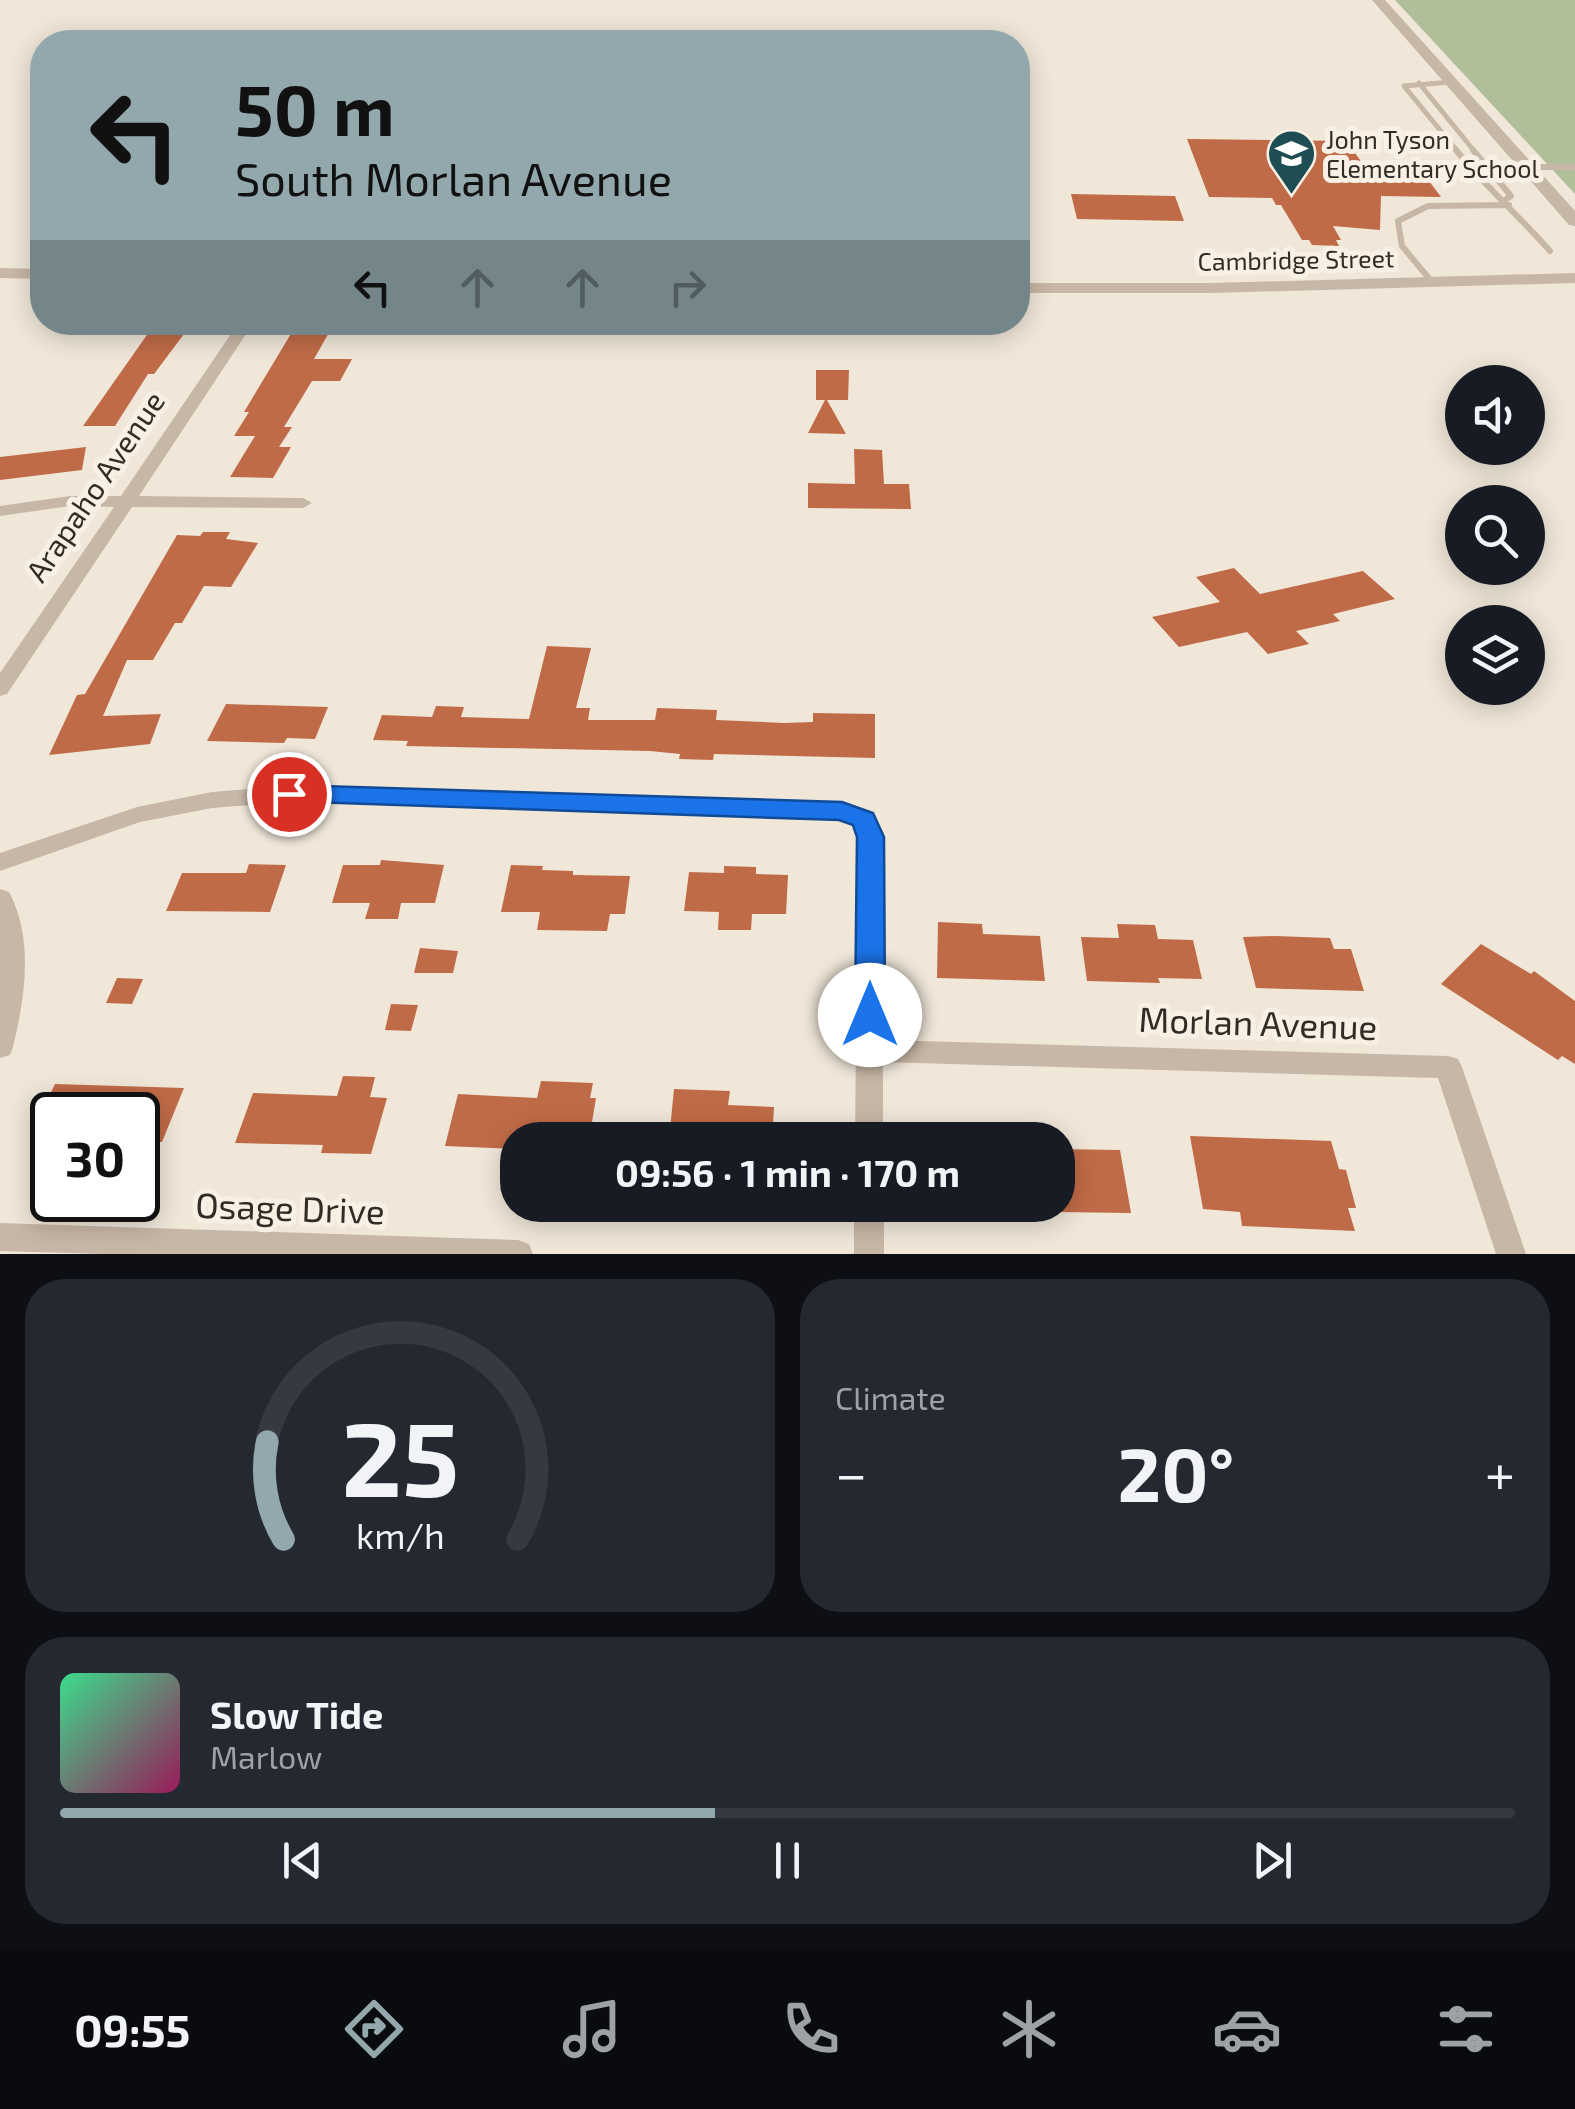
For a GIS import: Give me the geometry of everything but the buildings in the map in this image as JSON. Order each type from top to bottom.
[{"type":"street","points":[[1378,0],[1575,221]]},
{"type":"street","points":[[0,273],[30,274]]},
{"type":"street","name":"Cambridge Street","points":[[1030,288],[1575,278]]},
{"type":"street","name":"Arapaho Avenue","points":[[0,689],[239,335]]},
{"type":"street","points":[[0,511],[70,501],[303,503]]},
{"type":"street","points":[[0,862],[137,815],[212,800],[289,794],[842,811],[864,819],[870,837],[870,1122]]},
{"type":"street","points":[[0,898],[12,932],[13,998],[0,1047]]},
{"type":"street","name":"Morlan Avenue","points":[[870,1051],[1448,1067],[1511,1254]]},
{"type":"street","points":[[869,1254],[870,1222]]},
{"type":"street","name":"Osage Drive","points":[[0,1236],[518,1254]]},
{"type":"lane","points":[[1452,82],[1404,86],[1494,197],[1508,202],[1550,252]]},
{"type":"lane","points":[[1419,83],[1511,196],[1508,202]]},
{"type":"lane","points":[[1527,167],[1575,168]]},
{"type":"lane","points":[[1432,282],[1401,245],[1395,232],[1398,221],[1412,212],[1444,204],[1508,202]]},
{"type":"green space","points":[[1395,0],[1575,0],[1575,194]]},
{"type":"place","name":"John Tyson Elementary School","points":[[1291,196]]},
{"type":"route","points":[[289,794],[842,811],[864,819],[870,837],[870,1015]]}]
